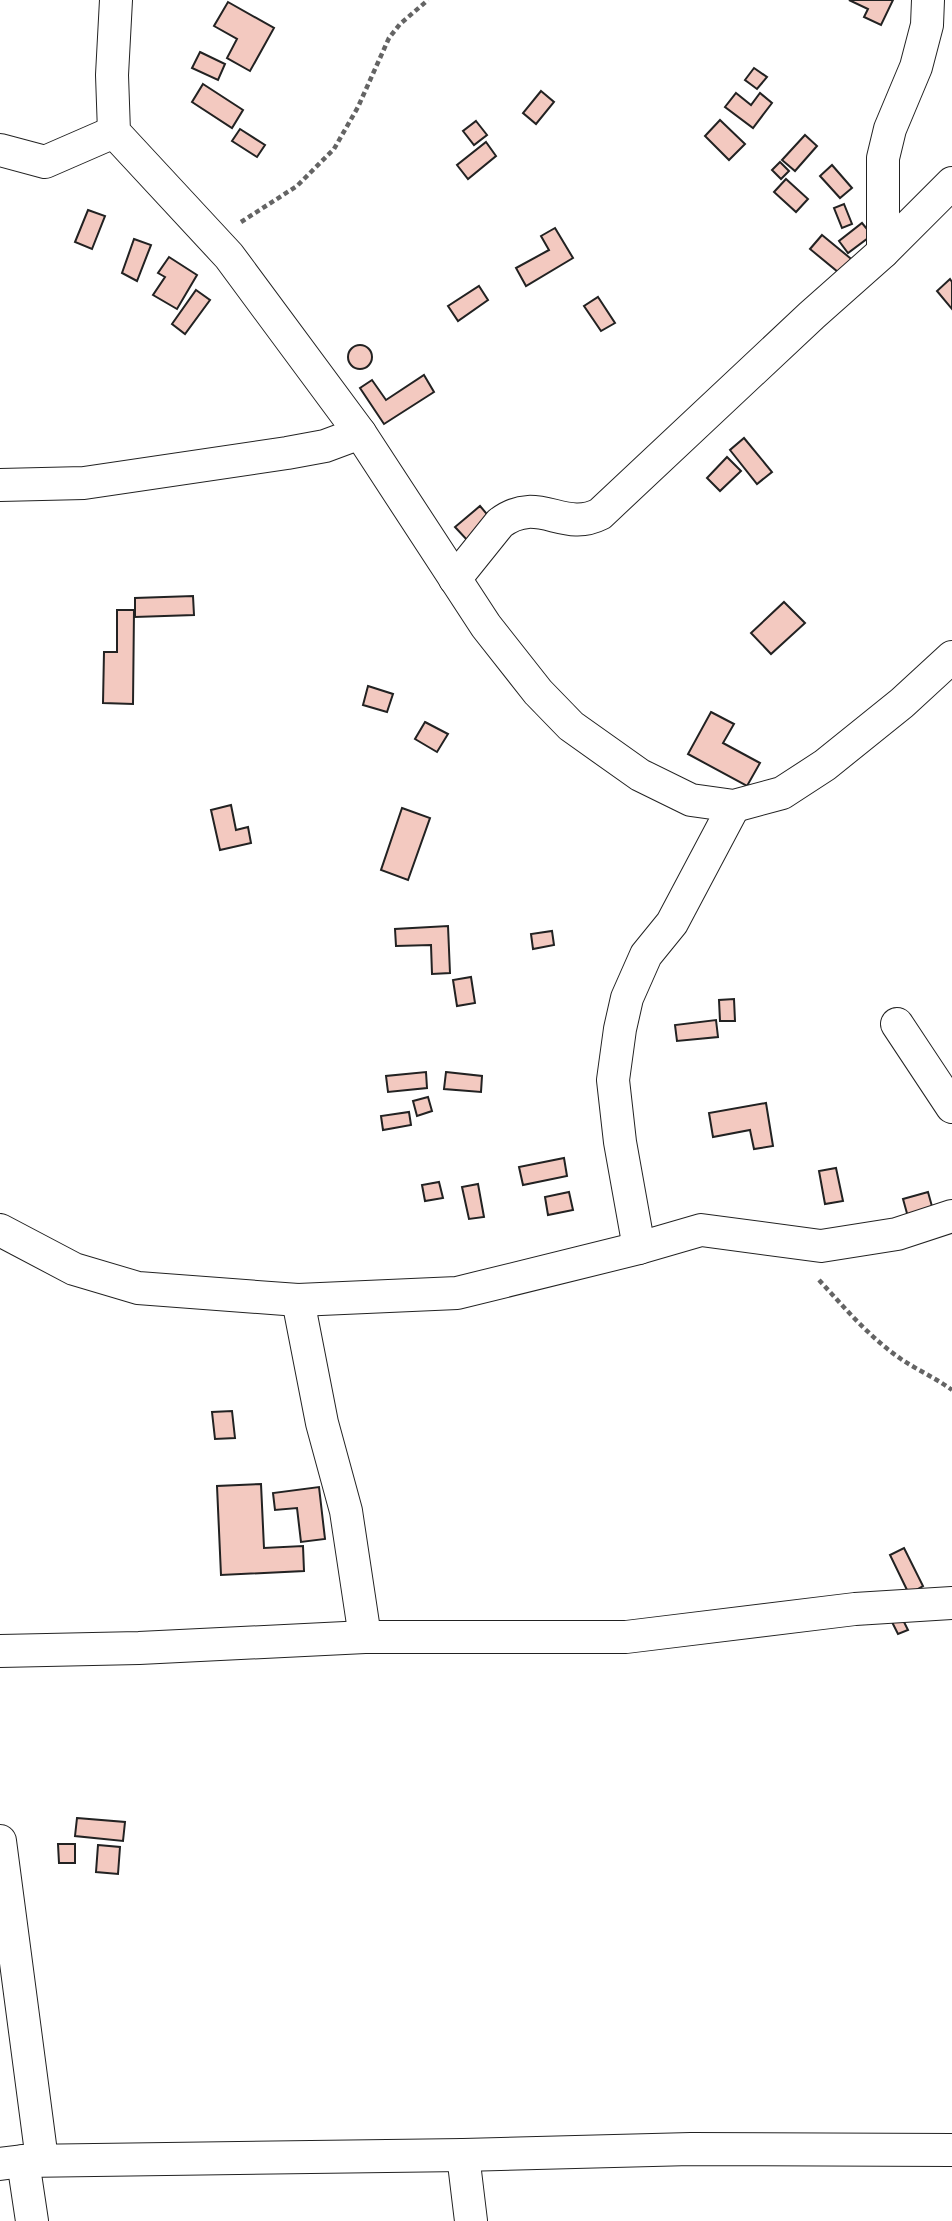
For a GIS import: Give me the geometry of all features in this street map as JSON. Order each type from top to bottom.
[{"type":"street","points":[[116,0],[112,75],[114,132],[229,256],[360,433],[486,626],[538,692],[571,726],[640,775],[691,800],[734,806],[782,793],[825,765],[902,704],[952,657]]},
{"type":"street","points":[[883,252],[883,158],[890,129],[916,67],[927,25],[928,0]]},
{"type":"street","points":[[0,150],[45,162],[114,132]]},
{"type":"street","points":[[455,579],[500,523],[509,516],[530,511],[582,520],[600,514],[883,252],[952,183]]},
{"type":"street","points":[[0,485],[84,483],[325,446],[360,433]]},
{"type":"street","points":[[639,1248],[620,1142],[613,1080],[620,1029],[627,998],[646,955],[672,923],[734,806]]},
{"type":"street","points":[[897,1024],[951,1104]]},
{"type":"street","points":[[0,1230],[74,1269],[138,1288],[298,1300],[457,1293],[701,1230],[821,1247],[897,1234],[952,1216]]},
{"type":"street","points":[[298,1300],[322,1423],[346,1511],[365,1637]]},
{"type":"street","points":[[0,1651],[139,1648],[365,1637],[626,1637],[855,1609],[952,1603]]},
{"type":"street","points":[[0,1841],[22,2162],[32,2221]]},
{"type":"street","points":[[22,2162],[691,2149],[952,2150]]},
{"type":"street","points":[[463,2155],[471,2221]]},
{"type":"path","points":[[212,238],[297,186],[334,149],[358,107],[389,38],[400,24],[428,0]]},
{"type":"path","points":[[817,1277],[859,1324],[901,1359],[932,1375],[952,1390]]},
{"type":"building","points":[[849,0],[893,0],[881,25],[864,17],[868,9]]},
{"type":"building","points":[[228,2],[274,28],[250,71],[227,58],[237,39],[214,26]]},
{"type":"building","points":[[200,52],[225,64],[218,80],[192,68]]},
{"type":"building","points":[[754,68],[767,77],[757,89],[745,80]]},
{"type":"building","points":[[203,84],[243,110],[232,128],[192,102]]},
{"type":"building","points":[[541,91],[554,102],[536,124],[523,113]]},
{"type":"building","points":[[736,93],[751,105],[760,93],[772,103],[753,128],[725,107]]},
{"type":"building","points":[[720,120],[745,144],[729,160],[705,136]]},
{"type":"building","points":[[476,121],[487,135],[474,145],[463,131]]},
{"type":"building","points":[[240,129],[265,145],[257,157],[232,141]]},
{"type":"building","points":[[805,135],[817,146],[795,171],[782,160]]},
{"type":"building","points":[[486,142],[496,156],[468,179],[457,165]]},
{"type":"building","points":[[780,162],[789,171],[781,179],[772,170]]},
{"type":"building","points":[[832,165],[852,188],[840,198],[820,176]]},
{"type":"building","points":[[786,179],[808,199],[796,212],[774,192]]},
{"type":"building","points":[[844,204],[852,224],[842,228],[834,208]]},
{"type":"building","points":[[88,210],[105,216],[92,249],[75,242]]},
{"type":"building","points":[[862,223],[872,235],[848,253],[839,241]]},
{"type":"building","points":[[555,228],[573,258],[526,286],[516,268],[549,250],[541,236]]},
{"type":"building","points":[[822,235],[861,267],[849,281],[810,249]]},
{"type":"building","points":[[134,239],[151,245],[137,281],[122,273]]},
{"type":"building","points":[[169,257],[197,275],[177,309],[153,295],[165,277],[158,273]]},
{"type":"building","points":[[950,279],[952,282],[952,309],[937,291]]},
{"type":"building","points":[[479,286],[488,300],[458,321],[448,306]]},
{"type":"building","points":[[196,290],[210,300],[185,334],[172,324]]},
{"type":"building","points":[[598,297],[615,323],[601,331],[584,306]]},
{"type":"building","points":[[360,345],[371,352],[372,357],[365,368],[360,369],[349,362],[348,357],[355,346]]},
{"type":"building","points":[[424,375],[434,392],[384,424],[360,388],[372,380],[386,400]]},
{"type":"building","points":[[744,438],[772,472],[757,484],[730,450]]},
{"type":"building","points":[[727,457],[741,471],[720,491],[707,478]]},
{"type":"building","points":[[480,506],[492,520],[467,540],[455,527]]},
{"type":"building","points":[[193,596],[194,615],[135,617],[135,598]]},
{"type":"building","points":[[784,602],[805,623],[771,654],[751,633]]},
{"type":"building","points":[[117,610],[134,610],[133,704],[103,703],[104,652],[117,652]]},
{"type":"building","points":[[368,686],[393,694],[387,712],[363,705]]},
{"type":"building","points":[[711,712],[734,724],[723,743],[760,763],[747,786],[688,754]]},
{"type":"building","points":[[425,722],[448,734],[437,752],[415,739]]},
{"type":"building","points":[[231,805],[236,830],[248,827],[251,843],[220,850],[211,810]]},
{"type":"building","points":[[402,808],[430,818],[408,880],[381,870]]},
{"type":"building","points":[[448,926],[450,973],[432,974],[431,945],[396,946],[395,929]]},
{"type":"building","points":[[552,931],[554,945],[533,949],[531,934]]},
{"type":"building","points":[[471,977],[475,1003],[457,1006],[453,980]]},
{"type":"building","points":[[734,999],[735,1021],[720,1021],[719,1000]]},
{"type":"building","points":[[716,1020],[718,1037],[677,1041],[675,1025]]},
{"type":"building","points":[[426,1072],[427,1088],[388,1092],[386,1076]]},
{"type":"building","points":[[446,1072],[482,1076],[481,1092],[444,1089]]},
{"type":"building","points":[[428,1097],[432,1111],[417,1116],[413,1101]]},
{"type":"building","points":[[766,1103],[773,1146],[754,1149],[750,1130],[713,1137],[709,1113]]},
{"type":"building","points":[[409,1112],[411,1125],[383,1130],[381,1116]]},
{"type":"building","points":[[564,1158],[567,1176],[523,1185],[519,1167]]},
{"type":"building","points":[[836,1168],[843,1201],[825,1204],[819,1171]]},
{"type":"building","points":[[439,1182],[443,1198],[425,1201],[422,1185]]},
{"type":"building","points":[[478,1184],[484,1217],[469,1219],[462,1187]]},
{"type":"building","points":[[569,1192],[573,1210],[548,1215],[545,1197]]},
{"type":"building","points":[[928,1192],[933,1210],[908,1217],[903,1199]]},
{"type":"building","points":[[232,1411],[235,1438],[215,1439],[212,1412]]},
{"type":"building","points":[[261,1484],[264,1548],[303,1546],[304,1571],[221,1575],[217,1486]]},
{"type":"building","points":[[319,1487],[325,1539],[301,1542],[297,1508],[275,1510],[273,1493]]},
{"type":"building","points":[[904,1548],[923,1586],[909,1594],[890,1555]]},
{"type":"building","points":[[902,1618],[908,1630],[898,1634],[892,1622]]},
{"type":"building","points":[[77,1818],[125,1822],[123,1841],[75,1836]]},
{"type":"building","points":[[58,1844],[75,1844],[75,1863],[59,1863]]},
{"type":"building","points":[[98,1845],[120,1847],[118,1874],[96,1872]]}]
